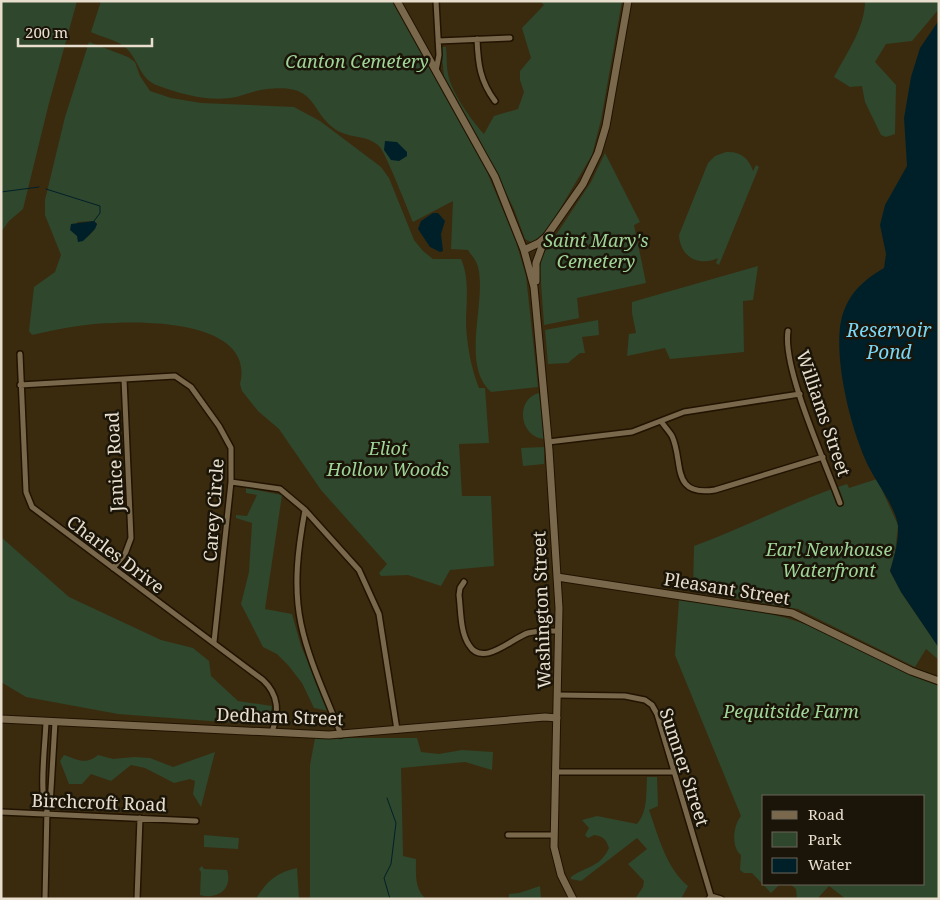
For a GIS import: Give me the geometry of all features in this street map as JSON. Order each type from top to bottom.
[{"type":"main road","name":"Washington Street","points":[[397,1],[495,177],[525,253],[534,287],[548,442],[559,631],[553,835],[556,860],[573,899]]},
{"type":"main road","name":"Washington Street","points":[[537,318],[536,263],[541,245],[583,184],[598,153],[606,126],[628,1]]},
{"type":"main road","points":[[525,253],[546,236]]},
{"type":"main road","points":[[525,253],[534,253],[541,245]]},
{"type":"main road","name":"Pleasant Street","points":[[557,577],[792,613],[910,671],[939,681]]},
{"type":"main road","name":"Dedham Street","points":[[1,719],[341,735],[545,717],[557,718]]},
{"type":"street","points":[[436,1],[438,41],[436,71]]},
{"type":"street","points":[[438,41],[510,38]]},
{"type":"street","points":[[477,39],[479,72],[482,82],[495,101]]},
{"type":"street","name":"Williams Street","points":[[788,331],[787,346],[800,394],[840,503]]},
{"type":"street","name":"Charles Drive","points":[[20,354],[26,492],[32,507],[269,685],[274,693],[278,711],[272,732]]},
{"type":"street","name":"Carey Circle","points":[[20,385],[175,376],[191,386],[231,448],[230,482],[214,642]]},
{"type":"street","name":"Janice Road","points":[[113,568],[125,554],[131,538],[124,379]]},
{"type":"street","points":[[548,442],[632,432],[684,412],[800,394]]},
{"type":"street","points":[[660,420],[673,437],[681,477],[685,484],[697,491],[715,490],[823,457]]},
{"type":"street","points":[[230,482],[275,487],[304,510],[353,562],[366,583],[381,624],[397,730]]},
{"type":"street","points":[[304,510],[296,565],[301,624],[320,684],[341,735]]},
{"type":"street","points":[[464,582],[460,588],[459,595],[465,638],[469,647],[489,653],[526,634],[538,631],[559,631]]},
{"type":"street","name":"Sumner Street","points":[[558,695],[624,696],[645,700],[652,705],[657,714],[675,772],[710,897]]},
{"type":"street","points":[[46,721],[43,786],[44,803],[48,810]]},
{"type":"street","points":[[45,899],[48,810],[52,792],[56,722]]},
{"type":"street","points":[[555,772],[675,772]]},
{"type":"street","name":"Birchcroft Road","points":[[1,812],[48,810],[140,818],[196,820]]},
{"type":"street","points":[[137,899],[140,818]]},
{"type":"street","points":[[508,835],[553,835]]},
{"type":"street","points":[[710,897],[721,899]]},
{"type":"green space","points":[[1,1],[77,1],[23,209],[9,221],[1,232]]},
{"type":"green space","name":"Canton Cemetery","points":[[101,1],[392,1],[487,172],[516,242],[526,276],[538,387],[491,392],[482,380],[477,366],[476,349],[480,281],[478,267],[468,250],[451,249],[453,201],[413,222],[391,169],[379,146],[365,138],[340,132],[322,116],[305,95],[297,91],[284,88],[267,89],[235,97],[212,99],[185,94],[153,83],[144,75],[125,47],[91,32]]},
{"type":"green space","points":[[540,1],[622,1],[601,120],[592,155],[551,224],[540,237],[531,242],[525,239],[514,209],[479,139],[444,76],[441,47],[446,47],[447,71],[453,89],[468,114],[484,134],[494,116],[518,109],[524,92],[520,80],[520,71],[531,58],[522,28],[544,5]]},
{"type":"green space","points":[[865,1],[939,1],[939,9],[912,41],[886,44],[875,62],[896,85],[895,134],[886,137],[881,135],[865,102],[862,86],[850,87],[834,77],[858,31],[862,21]]},
{"type":"green space","name":"Eliot Hollow Woods","points":[[89,42],[128,57],[135,62],[140,76],[150,91],[171,98],[201,103],[294,107],[320,121],[381,167],[389,178],[414,240],[433,259],[461,259],[466,274],[468,348],[479,388],[485,388],[489,443],[459,444],[462,496],[491,496],[494,566],[450,570],[441,586],[408,575],[381,576],[379,573],[387,564],[321,490],[279,429],[258,411],[242,391],[240,384],[241,364],[232,349],[218,338],[198,330],[154,323],[84,325],[32,335],[29,331],[34,287],[55,272],[61,255],[45,215],[45,200],[65,117]],"holes":[[[94,221],[97,224],[90,235],[78,242],[77,222]]]},
{"type":"green space","points":[[726,152],[743,156],[749,162],[753,171],[756,165],[759,167],[719,265],[716,263],[718,258],[704,261],[692,258],[683,249],[679,235],[708,163],[715,156]]},
{"type":"green space","name":"Saint Mary's Cemetery","points":[[605,153],[640,222],[634,225],[646,283],[577,298],[579,318],[544,325],[540,268],[542,256],[591,182]]},
{"type":"green space","points":[[758,266],[753,300],[743,301],[744,352],[670,359],[665,348],[627,356],[629,334],[636,333],[632,302]]},
{"type":"green space","points":[[598,320],[599,335],[582,337],[585,353],[580,353],[568,363],[548,364],[545,330]]},
{"type":"green space","points":[[539,393],[544,439],[536,437],[529,432],[523,418],[526,402]]},
{"type":"green space","points":[[544,447],[544,464],[523,466],[521,448]]},
{"type":"green space","name":"Earl Newhouse Waterfront","points":[[877,479],[898,525],[895,553],[890,571],[901,592],[939,648],[939,660],[926,649],[915,667],[798,609],[693,591],[694,546],[827,491],[847,484],[849,488]]},
{"type":"green space","points":[[246,488],[282,495],[265,609],[292,614],[301,646],[329,711],[314,708],[302,683],[288,665],[277,654],[263,647],[241,604],[249,572],[252,523],[236,518],[236,515],[247,516],[257,495],[246,493]]},
{"type":"green space","points":[[1,537],[69,597],[161,640],[193,648],[209,661],[211,676],[238,701],[272,706],[269,720],[263,725],[118,714],[26,697],[1,682]]},
{"type":"green space","name":"Pequitside Farm","points":[[679,600],[746,609],[810,626],[843,640],[922,680],[939,686],[939,899],[846,899],[829,886],[817,899],[797,899],[796,889],[791,885],[925,885],[925,795],[762,795],[762,884],[752,873],[744,873],[740,870],[741,855],[734,842],[734,836],[736,825],[741,816],[675,655]]},
{"type":"green space","points":[[315,738],[417,738],[421,752],[439,754],[462,750],[493,752],[492,770],[465,762],[401,768],[403,856],[416,859],[419,891],[426,899],[310,899],[310,765]]},
{"type":"green space","points":[[215,752],[201,807],[193,794],[195,781],[190,779],[174,783],[145,768],[131,765],[111,781],[91,774],[82,784],[69,784],[60,761],[64,755],[86,761],[98,755],[113,759],[150,758],[173,767]]},
{"type":"green space","points":[[647,777],[657,777],[658,806],[649,810],[659,840],[668,861],[680,879],[688,886],[681,899],[635,899],[643,887],[644,881],[628,864],[647,849],[637,838],[581,881],[571,879],[571,877],[602,859],[609,848],[602,837],[594,835],[588,838],[585,835],[589,828],[582,820],[597,816],[637,824],[645,808]]},
{"type":"green space","points":[[204,835],[239,838],[238,849],[204,847]]},
{"type":"green space","points":[[202,866],[204,869],[227,870],[228,883],[222,892],[213,896],[200,895],[201,872],[199,869]]},
{"type":"green space","points":[[297,868],[299,899],[256,899],[273,878]]},
{"type":"green space","name":"Pequitside Farm","points":[[763,885],[779,885],[771,893]]},
{"type":"green space","points":[[540,886],[541,899],[509,899],[509,894],[519,893]]},
{"type":"water","name":"Reservoir Pond","points":[[939,20],[939,648],[901,592],[890,571],[898,537],[897,519],[871,471],[857,436],[844,391],[839,344],[840,324],[852,295],[861,285],[884,268],[886,254],[880,225],[885,205],[907,166],[904,118],[911,77],[920,48]]},
{"type":"water","points":[[385,141],[397,142],[407,152],[407,156],[399,161],[391,160],[384,150]]},
{"type":"water","points":[[433,213],[438,213],[445,221],[441,234],[443,251],[440,252],[430,247],[418,229],[421,221]]},
{"type":"water","points":[[94,221],[97,224],[95,229],[83,241],[78,242],[77,236],[70,230],[71,224]]},
{"type":"waterway","points":[[1,192],[39,187]]},
{"type":"waterway","points":[[46,189],[100,206],[100,213],[94,221]]},
{"type":"waterway","points":[[387,798],[396,823],[391,864],[384,878],[390,899]]}]
